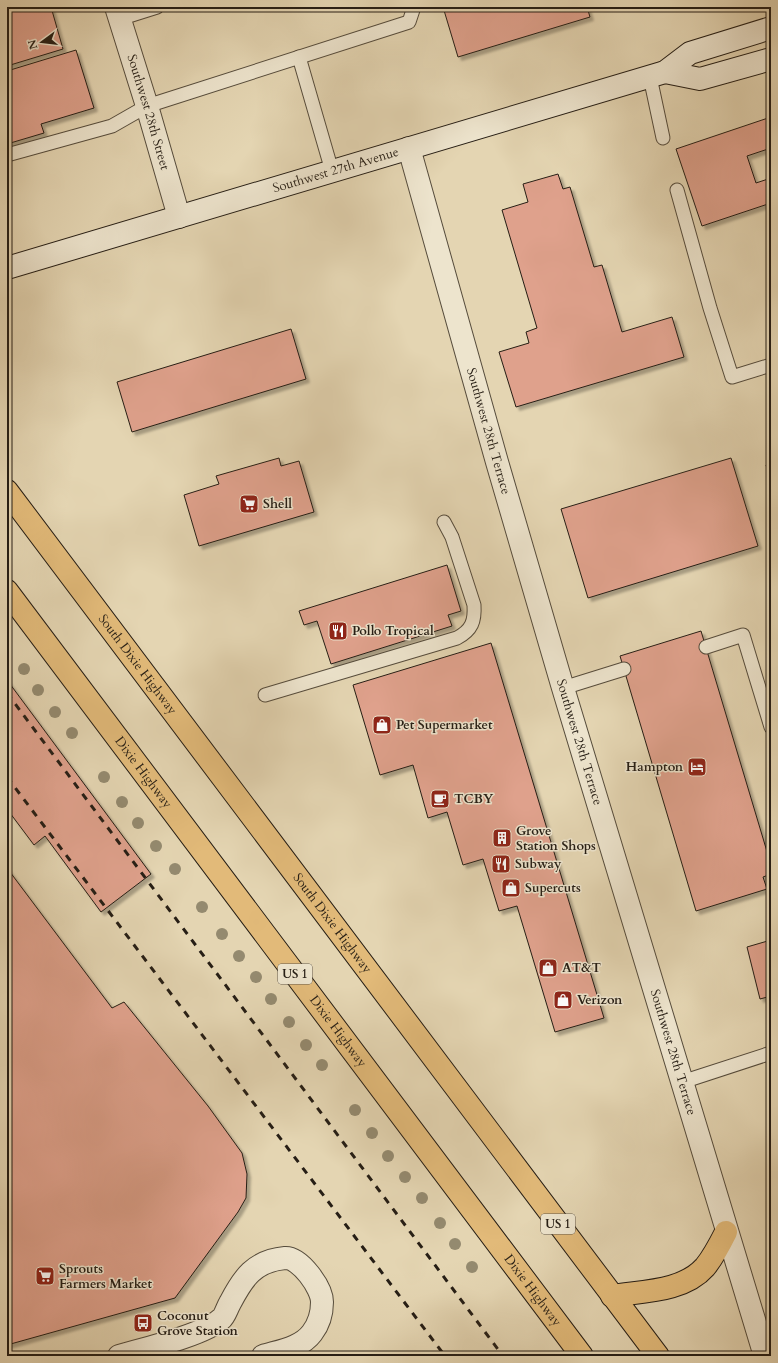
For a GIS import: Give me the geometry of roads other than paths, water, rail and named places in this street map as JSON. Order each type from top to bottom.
[{"type":"highway","name":"South Dixie Highway","points":[[7,491],[658,1356]]},
{"type":"highway","name":"Dixie Highway","points":[[7,591],[582,1356]]},
{"type":"highway","points":[[612,1296],[672,1286],[690,1278],[705,1266],[726,1232]]},
{"type":"street","name":"Southwest 28th Street","points":[[118,13],[179,217]]},
{"type":"street","name":"Southwest 27th Avenue","points":[[7,268],[657,74],[690,54],[771,28]]},
{"type":"street","name":"Southwest 27th Avenue","points":[[657,74],[700,79],[771,59]]},
{"type":"street","name":"Southwest 28th Terrace","points":[[409,148],[497,462],[563,688],[726,1232],[765,1356]]},
{"type":"street","points":[[119,1356],[198,1332],[221,1319],[247,1274],[268,1261],[287,1258],[301,1266],[313,1279],[322,1300],[320,1318],[311,1334],[294,1347],[263,1356]]},
{"type":"lane","points":[[118,13],[157,7]]},
{"type":"lane","points":[[7,155],[112,126],[147,106],[409,22],[414,7]]},
{"type":"lane","points":[[299,57],[332,171]]},
{"type":"lane","points":[[657,74],[663,138]]},
{"type":"lane","points":[[677,190],[710,308],[732,377],[771,365]]},
{"type":"lane","points":[[264,695],[457,638],[465,634],[472,627],[475,617],[474,605],[452,537],[444,522]]},
{"type":"lane","points":[[706,647],[743,635],[771,728]]},
{"type":"lane","points":[[563,688],[624,669]]},
{"type":"lane","points":[[682,1082],[771,1053]]},
{"type":"railway","points":[[7,693],[503,1356]]},
{"type":"railway","points":[[7,777],[445,1356]]},
{"type":"place","name":"Shell","points":[[249,504]]},
{"type":"place","name":"Pollo Tropical","points":[[338,631]]},
{"type":"place","name":"Pet Supermarket","points":[[382,725]]},
{"type":"place","name":"Hampton","points":[[697,767]]},
{"type":"place","name":"TCBY","points":[[440,799]]},
{"type":"place","name":"Grove Station Shops","points":[[502,838]]},
{"type":"place","name":"Subway","points":[[501,864]]},
{"type":"place","name":"Supercuts","points":[[511,888]]},
{"type":"place","name":"AT&T","points":[[548,968]]},
{"type":"place","name":"Verizon","points":[[563,1000]]},
{"type":"place","name":"Sprouts Farmers Market","points":[[45,1276]]},
{"type":"place","name":"Coconut Grove Station","points":[[143,1323]]}]
